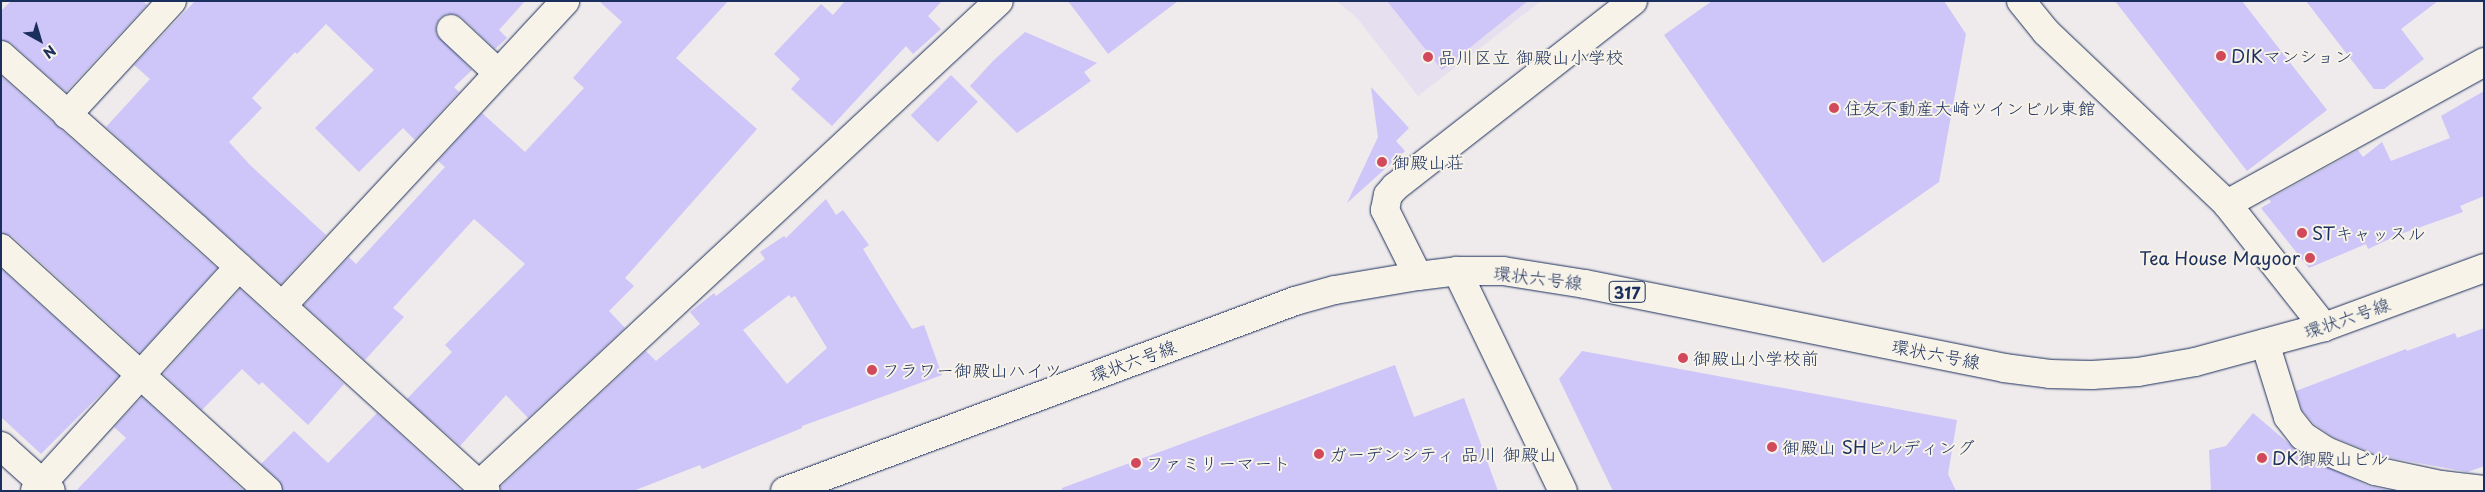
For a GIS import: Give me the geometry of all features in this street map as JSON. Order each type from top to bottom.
[{"type":"street","points":[[67,115],[172,1]]},
{"type":"street","points":[[282,306],[565,1]]},
{"type":"street","points":[[1,55],[239,266],[482,488],[999,1]]},
{"type":"street","points":[[1418,276],[1386,210],[1388,195],[1395,187],[1633,1]]},
{"type":"street","points":[[2022,1],[2046,32],[2227,204],[2324,327]]},
{"type":"street","points":[[451,29],[498,73]]},
{"type":"street","points":[[2227,204],[2484,62]]},
{"type":"street","points":[[1,248],[268,491]]},
{"type":"street","points":[[1,446],[43,488],[239,266]]},
{"type":"street","name":"環状六号線","points":[[785,491],[1295,301],[1336,290],[1418,276],[1457,271],[1504,271],[1585,284],[2004,368],[2050,374],[2138,372],[2196,362],[2324,327],[2484,268]]},
{"type":"street","points":[[1457,271],[1563,491]]},
{"type":"street","points":[[2265,343],[2288,417],[2303,436],[2348,461],[2374,471],[2441,485],[2484,490]]},
{"type":"shaded area","name":"品川区立 御殿山小学校","points":[[1337,1],[1541,1],[1418,96],[1357,18]]},
{"type":"building","points":[[11,1],[143,1],[147,5],[66,92],[11,43],[1,40],[1,11]]},
{"type":"building","points":[[195,1],[525,1],[499,30],[507,38],[495,49],[461,17],[454,14],[446,14],[440,18],[436,25],[436,34],[472,70],[454,87],[459,92],[415,140],[403,128],[359,172],[315,128],[374,70],[326,24],[297,54],[295,52],[252,98],[262,108],[229,142],[250,165],[326,235],[281,284],[106,127],[150,79],[134,65]]},
{"type":"building","points":[[599,1],[728,1],[676,58],[757,129],[625,278],[634,286],[609,311],[625,328],[528,418],[506,395],[460,446],[407,399],[452,352],[445,345],[525,264],[474,219],[393,308],[404,317],[365,360],[304,305],[349,257],[356,264],[445,167],[438,161],[482,113],[525,152],[584,88],[573,78],[622,22]]},
{"type":"building","points":[[845,1],[942,1],[928,16],[941,29],[913,54],[906,46],[832,126],[791,89],[800,79],[774,54],[821,4],[833,15]]},
{"type":"building","points":[[1068,1],[1178,1],[1108,54]]},
{"type":"building","points":[[1387,1],[1528,1],[1442,70]]},
{"type":"building","name":"住友不動産大崎ツインビル東館","points":[[1712,1],[1944,1],[1966,34],[1939,182],[1823,263],[1664,35]]},
{"type":"building","name":"DIKマンション","points":[[2115,1],[2242,1],[2327,110],[2247,171]]},
{"type":"building","points":[[2306,1],[2438,1],[2401,29],[2424,59],[2384,89],[2374,89]]},
{"type":"building","points":[[1025,32],[1097,63],[1084,72],[1091,81],[1017,133],[970,86],[993,61]]},
{"type":"building","points":[[951,75],[978,102],[938,142],[911,115]]},
{"type":"building","points":[[1,76],[217,268],[140,353],[12,236],[1,233]]},
{"type":"building","points":[[1371,87],[1409,128],[1396,141],[1405,151],[1347,203],[1378,137]]},
{"type":"building","points":[[2484,91],[2484,196],[2460,206],[2463,212],[2398,235],[2368,249],[2366,244],[2309,268],[2261,208],[2271,202],[2269,199],[2358,150],[2363,157],[2382,142],[2391,161],[2450,138],[2441,116]]},
{"type":"building","points":[[826,199],[836,215],[843,210],[869,245],[863,249],[912,329],[924,325],[942,375],[802,426],[802,428],[702,469],[700,465],[633,491],[501,491],[501,486],[646,351],[656,361],[700,324],[690,312],[714,293],[716,296],[765,259],[760,252],[784,236],[786,238]],"holes":[[[789,295],[791,298],[795,296],[827,348],[787,384],[743,330]]]},
{"type":"building","points":[[1,269],[119,376],[41,454],[1,417]]},
{"type":"building","points":[[240,289],[344,384],[308,425],[262,382],[259,385],[242,369],[202,410],[163,374]]},
{"type":"building","points":[[2484,328],[2484,466],[2468,472],[2380,456],[2333,437],[2314,424],[2302,410],[2296,391],[2406,349],[2407,351],[2455,333],[2457,338]]},
{"type":"building","name":"御殿山 SHビルディング","points":[[1582,351],[1957,420],[1948,474],[1956,491],[1613,491],[1559,379]]},
{"type":"building","name":"ガーデンシティ 品川 御殿山","points":[[1395,365],[1414,417],[1464,398],[1498,491],[1062,491],[1062,488]]},
{"type":"building","points":[[142,397],[244,491],[76,491],[126,438],[114,427]]},
{"type":"building","points":[[377,413],[462,491],[283,491],[279,480],[261,464],[294,431],[328,463]]},
{"type":"building","name":"DK御殿山ビル","points":[[2253,413],[2312,463],[2312,460],[2369,486],[2393,491],[2211,491],[2209,450],[2226,446]]},
{"type":"place","name":"DIKマンション","points":[[2221,56]]},
{"type":"place","name":"品川区立 御殿山小学校","points":[[1428,57]]},
{"type":"place","name":"住友不動産大崎ツインビル東館","points":[[1834,108]]},
{"type":"place","name":"御殿山荘","points":[[1382,162]]},
{"type":"place","name":"STキャッスル","points":[[2302,233]]},
{"type":"place","name":"Tea House Mayoor","points":[[2310,258]]},
{"type":"place","name":"御殿山小学校前","points":[[1683,358]]},
{"type":"place","name":"フラワー御殿山ハイツ","points":[[872,370]]},
{"type":"place","name":"御殿山 SHビルディング","points":[[1772,447]]},
{"type":"place","name":"ガーデンシティ 品川 御殿山","points":[[1319,454]]},
{"type":"place","name":"DK御殿山ビル","points":[[2262,458]]},
{"type":"place","name":"ファミリーマート","points":[[1136,463]]}]
